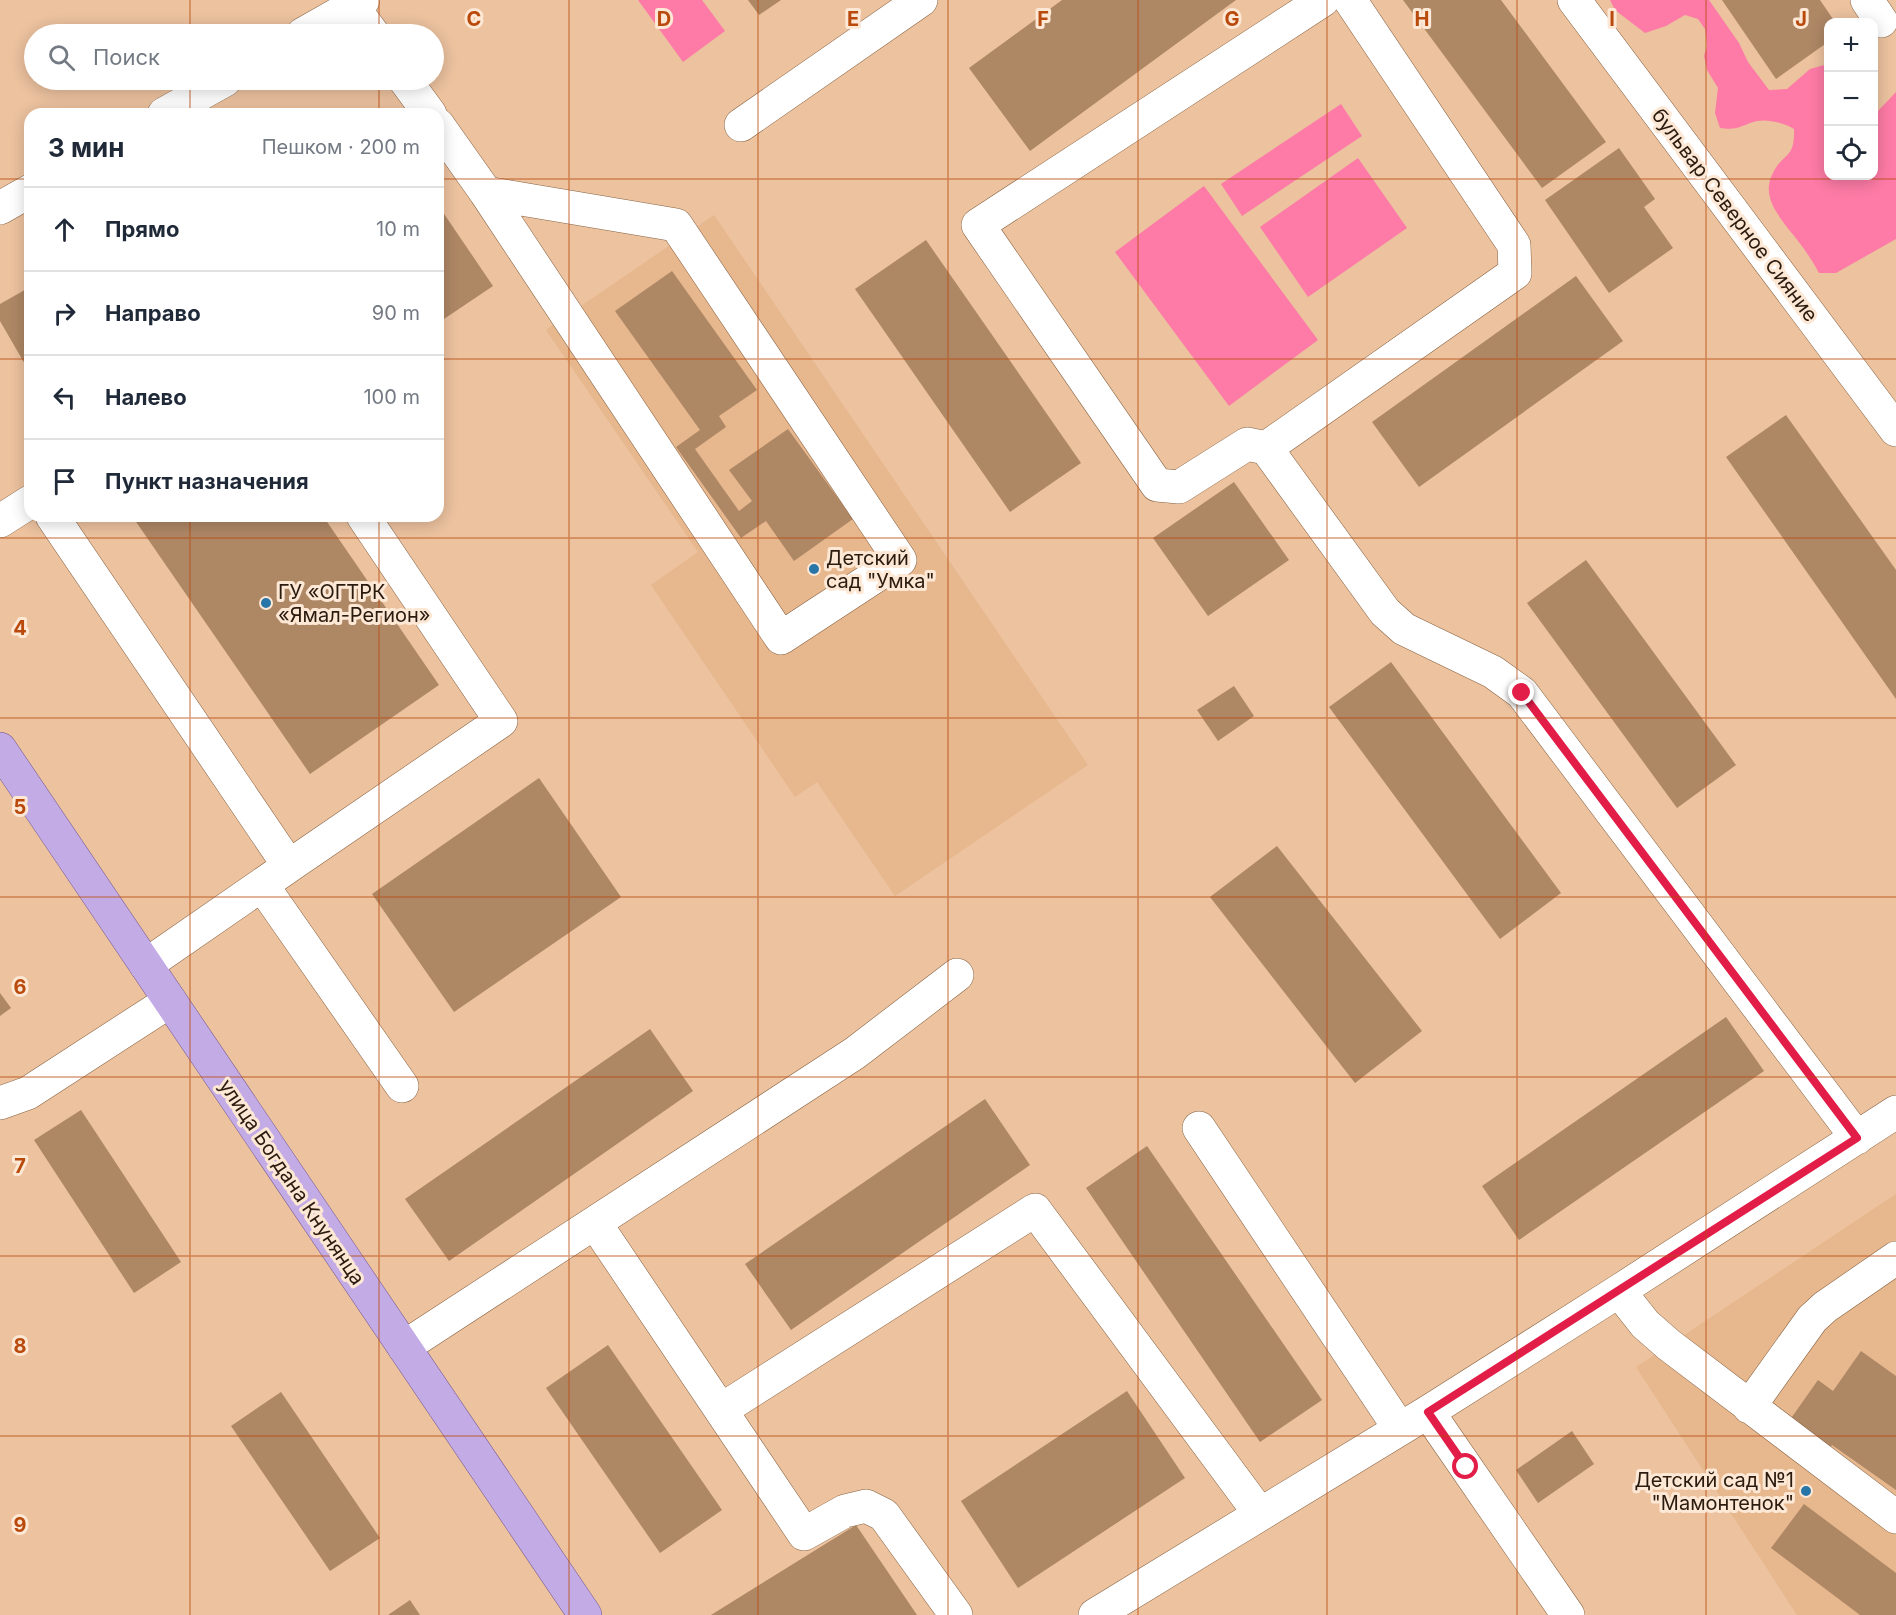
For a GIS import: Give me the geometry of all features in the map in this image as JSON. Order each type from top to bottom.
[{"type":"main road","name":"улица Богдана Кнунянца","points":[[0,749],[585,1615]]},
{"type":"street","points":[[741,125],[921,0]]},
{"type":"street","points":[[1323,0],[978,225],[1157,485],[1179,487],[1247,444],[1266,448],[1385,612],[1404,629],[1493,672],[1522,693],[1857,1138]]},
{"type":"street","points":[[1266,448],[1515,273],[1514,245],[1350,0]]},
{"type":"street","name":"бульвар Северное Сияние","points":[[1574,0],[1896,430]]},
{"type":"street","points":[[321,24],[358,3],[368,24]]},
{"type":"street","points":[[176,108],[207,90]]},
{"type":"street","points":[[412,90],[426,108]]},
{"type":"street","points":[[444,134],[486,193],[781,638],[900,560],[676,225],[486,193]]},
{"type":"street","points":[[0,208],[24,194]]},
{"type":"street","points":[[0,521],[24,506]]},
{"type":"street","points":[[56,522],[289,866]]},
{"type":"street","points":[[146,965],[501,721],[367,522]]},
{"type":"street","points":[[262,885],[402,1086]]},
{"type":"street","points":[[404,1347],[855,1053],[957,975]]},
{"type":"street","points":[[0,1103],[28,1093],[170,1001]]},
{"type":"street","points":[[1095,1615],[1428,1412],[1896,1112]]},
{"type":"street","points":[[1199,1128],[1400,1429]]},
{"type":"street","points":[[721,1410],[1035,1210],[1260,1514]]},
{"type":"street","points":[[595,1223],[804,1534],[845,1511],[866,1506],[884,1515],[956,1615]]},
{"type":"street","points":[[1749,1407],[1812,1319],[1825,1307],[1896,1258]]},
{"type":"street","points":[[1619,1291],[1645,1324],[1669,1345],[1896,1517]]},
{"type":"street","points":[[1428,1412],[1568,1615]]},
{"type":"shaded area","points":[[638,0],[702,0],[725,31],[683,62]]},
{"type":"shaded area","points":[[1610,0],[1709,0],[1739,43],[1748,62],[1769,90],[1787,89],[1810,69],[1824,65],[1824,180],[1878,180],[1878,111],[1896,92],[1896,239],[1836,273],[1819,273],[1806,251],[1780,218],[1770,197],[1770,181],[1777,166],[1793,146],[1794,129],[1781,123],[1766,121],[1757,121],[1736,128],[1720,128],[1715,113],[1718,88],[1707,70],[1704,56],[1707,46],[1705,29],[1698,19],[1685,15],[1666,26],[1645,33],[1615,10]]},
{"type":"shaded area","points":[[1341,104],[1362,136],[1242,216],[1221,184]]},
{"type":"shaded area","points":[[1358,158],[1407,228],[1308,297],[1260,227]]},
{"type":"shaded area","points":[[1204,186],[1318,340],[1229,406],[1115,252]]},
{"type":"shaded area","name":"Детский сад \"Умка\"","points":[[714,215],[1088,765],[895,896],[817,782],[795,797],[651,585],[698,552],[546,330]]},
{"type":"shaded area","name":"Детский сад №1 \"Мамонтенок\"","points":[[1896,1194],[1896,1615],[1797,1615],[1636,1367]]},
{"type":"building","points":[[748,0],[781,0],[759,15]]},
{"type":"building","points":[[1062,0],[1236,0],[1030,151],[969,68]]},
{"type":"building","points":[[1403,0],[1501,0],[1606,142],[1542,188]]},
{"type":"building","points":[[1722,0],[1820,0],[1832,18],[1824,18],[1824,45],[1776,79]]},
{"type":"building","points":[[1619,148],[1655,199],[1644,207],[1673,248],[1609,293],[1545,200]]},
{"type":"building","points":[[444,214],[493,286],[444,319]]},
{"type":"building","points":[[926,240],[1081,463],[1010,512],[855,289]]},
{"type":"building","points":[[672,271],[757,390],[719,416],[726,427],[695,449],[739,511],[752,501],[729,470],[788,429],[853,519],[794,561],[766,521],[741,538],[676,447],[700,430],[615,311]]},
{"type":"building","points":[[1576,276],[1623,341],[1419,487],[1372,422]]},
{"type":"building","points":[[24,290],[24,363],[0,321],[0,304]]},
{"type":"building","points":[[1786,415],[1896,570],[1896,699],[1726,457]]},
{"type":"building","points":[[1234,482],[1289,560],[1208,616],[1153,538]]},
{"type":"building","points":[[136,522],[327,522],[439,685],[310,774]]},
{"type":"building","points":[[1586,560],[1736,765],[1677,808],[1527,603]]},
{"type":"building","points":[[1391,662],[1561,893],[1500,939],[1329,707]]},
{"type":"building","points":[[1234,686],[1254,716],[1218,741],[1197,710]]},
{"type":"building","points":[[539,778],[621,897],[454,1012],[372,894]]},
{"type":"building","points":[[1277,846],[1422,1031],[1355,1083],[1210,897]]},
{"type":"building","points":[[0,993],[11,1008],[0,1016]]},
{"type":"building","points":[[1726,1017],[1764,1071],[1519,1240],[1482,1186]]},
{"type":"building","points":[[650,1029],[693,1091],[449,1261],[405,1199]]},
{"type":"building","points":[[985,1099],[1030,1165],[791,1330],[745,1264]]},
{"type":"building","points":[[81,1110],[181,1262],[134,1293],[34,1140]]},
{"type":"building","points":[[1147,1146],[1322,1400],[1260,1442],[1086,1188]]},
{"type":"building","points":[[608,1345],[722,1510],[660,1553],[546,1388]]},
{"type":"building","points":[[1861,1351],[1896,1376],[1896,1490],[1832,1445],[1827,1452],[1787,1424],[1818,1380],[1833,1391]]},
{"type":"building","points":[[1127,1391],[1185,1478],[1018,1588],[961,1501]]},
{"type":"building","points":[[281,1392],[380,1538],[330,1571],[231,1426]]},
{"type":"building","points":[[1572,1431],[1594,1464],[1538,1503],[1516,1470]]},
{"type":"building","points":[[1804,1504],[1896,1573],[1896,1615],[1860,1615],[1771,1548]]},
{"type":"building","points":[[856,1525],[917,1615],[711,1615]]},
{"type":"building","points":[[410,1600],[420,1615],[388,1615]]},
{"type":"place","name":"Детский сад \"Умка\"","points":[[814,569]]},
{"type":"place","name":"ГУ «ОГТРК «Ямал-Регион»","points":[[266,603]]},
{"type":"place","name":"Детский сад №1 \"Мамонтенок\"","points":[[1806,1491]]},
{"type":"route","points":[[1466,1467],[1428,1412],[1857,1138],[1522,693]]}]
